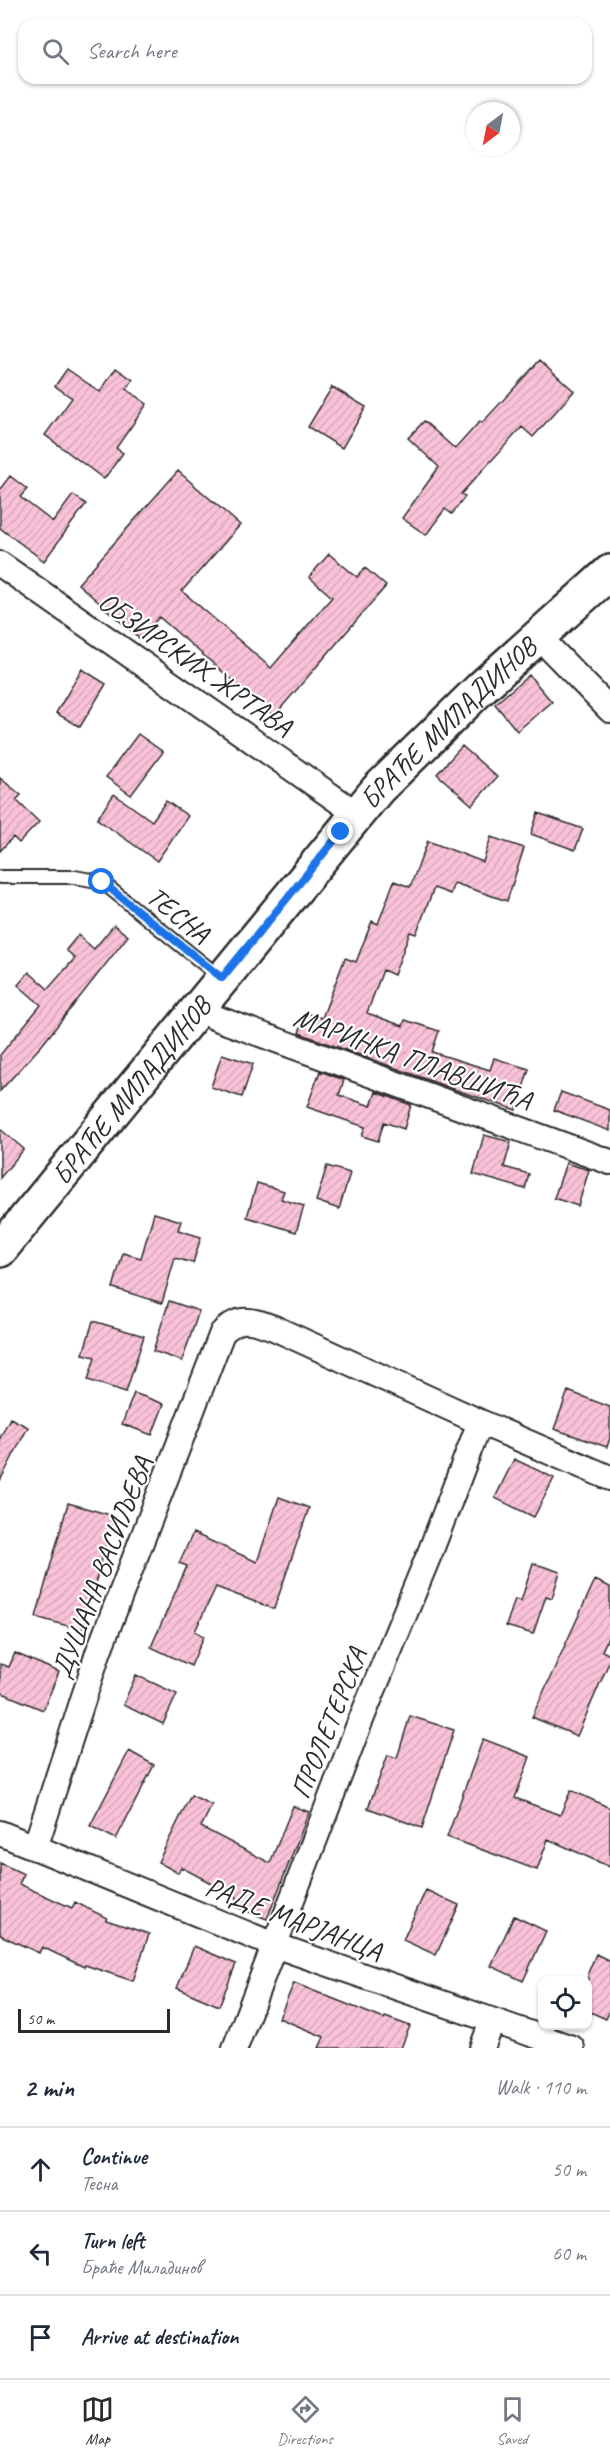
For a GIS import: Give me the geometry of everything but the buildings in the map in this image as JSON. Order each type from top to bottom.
[{"type":"main road","name":"БРАЋЕ МИЛАДИНОВ","points":[[0,1250],[357,814],[417,749],[610,572]]},
{"type":"street","name":"ОБЗИРСКИХ ЖРТАВА","points":[[0,564],[357,814]]},
{"type":"street","points":[[538,636],[610,710]]},
{"type":"street","name":"МАРИНКА ПЛАВШИЋА","points":[[197,1008],[227,1022],[610,1162]]},
{"type":"street","name":"ДУШАНА ВАСИЉЕВА","points":[[35,1848],[98,1653],[222,1333],[232,1323],[242,1320],[274,1328],[480,1422]]},
{"type":"street","points":[[480,1422],[610,1478]]},
{"type":"street","name":"ПРОЛЕТЕРСКА","points":[[235,2048],[358,1727],[431,1550],[480,1422]]},
{"type":"street","name":"РАДЕ МАРЈАНЦА","points":[[0,1833],[274,1945],[572,2048]]},
{"type":"street","points":[[482,2048],[492,2022]]},
{"type":"lane","name":"ТЕСНА","points":[[0,878],[75,877],[102,882],[222,978]]},
{"type":"route","points":[[102,882],[222,978],[341,832]]}]
